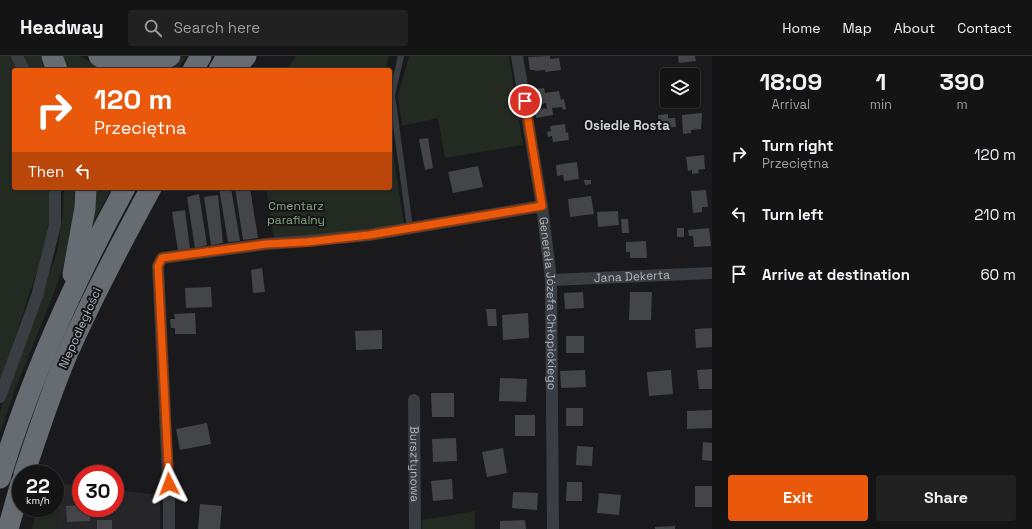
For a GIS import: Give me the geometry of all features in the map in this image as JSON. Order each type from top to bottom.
[{"type":"highway","points":[[52,56],[56,68]]},
{"type":"highway","points":[[98,56],[123,65],[145,64],[170,56]]},
{"type":"highway","points":[[194,68],[201,56]]},
{"type":"highway","points":[[220,68],[227,56]]},
{"type":"highway","points":[[236,68],[246,56]]},
{"type":"highway","points":[[70,294],[79,235],[85,208],[86,190]]},
{"type":"highway","points":[[70,294],[124,190]]},
{"type":"highway","name":"Niepodległości","points":[[27,465],[66,357],[96,291],[150,190]]},
{"type":"highway","name":"Niepodległości","points":[[0,478],[27,396],[70,294]]},
{"type":"highway","points":[[8,529],[12,515]]},
{"type":"street","points":[[17,56],[23,68]]},
{"type":"street","name":"Generała Józefa Chłopickiego","points":[[518,56],[542,206],[551,280],[553,529]]},
{"type":"street","points":[[0,396],[37,296],[55,225],[55,190]]},
{"type":"street","points":[[169,529],[169,499],[158,266],[162,258],[266,244],[307,242],[369,235],[542,206]]},
{"type":"street","name":"Jana Dekerta","points":[[551,280],[712,274]]},
{"type":"street","name":"Bursztynowa","points":[[414,400],[415,529]]},
{"type":"lane","points":[[401,56],[392,95],[410,228]]},
{"type":"shaded area","points":[[64,484],[72,485],[72,517],[124,517],[124,491],[160,495],[160,529],[56,529],[57,517],[64,517]]},
{"type":"green space","points":[[0,56],[17,56],[20,68],[12,68],[12,190],[50,190],[49,223],[39,265],[0,382]]},
{"type":"green space","points":[[24,56],[45,56],[49,68],[29,68]]},
{"type":"green space","points":[[60,56],[80,56],[101,68],[63,68]]},
{"type":"green space","points":[[186,56],[179,68],[161,68]]},
{"type":"green space","points":[[296,56],[389,56],[386,68],[288,68]]},
{"type":"green space","points":[[409,56],[509,56],[523,145],[445,158],[438,118],[402,126],[398,96]]},
{"type":"green space","name":"Cmentarz parafialny","points":[[392,147],[404,224],[368,230],[274,239],[266,190],[392,190]]},
{"type":"green space","points":[[64,190],[78,190],[66,256],[56,288],[16,387],[0,433],[0,412],[57,252],[63,214]]},
{"type":"green space","points":[[94,190],[111,190],[92,224]]},
{"type":"green space","points":[[475,511],[475,529],[422,529],[422,520]]},
{"type":"green space","points":[[35,517],[57,517],[56,529],[32,529]]},
{"type":"building","points":[[550,56],[550,59],[559,58],[561,70],[545,72],[545,70],[530,70],[528,57]]},
{"type":"building","points":[[678,56],[695,56],[696,61],[679,63]]},
{"type":"building","points":[[544,88],[545,93],[559,91],[561,100],[564,99],[566,109],[563,110],[562,107],[552,108],[553,115],[536,118],[534,110],[547,109],[546,103],[542,104],[541,98],[537,99],[536,89]]},
{"type":"building","points":[[702,113],[701,129],[691,130],[691,133],[683,134],[682,115]]},
{"type":"building","points":[[668,114],[668,118],[675,118],[676,127],[659,128],[658,115]]},
{"type":"building","points":[[565,124],[566,133],[568,132],[569,140],[553,142],[552,136],[548,137],[547,132],[551,131],[550,126]]},
{"type":"building","points":[[428,138],[433,168],[425,170],[419,139]]},
{"type":"building","points":[[704,155],[705,169],[698,170],[699,173],[692,174],[692,170],[688,171],[686,157]]},
{"type":"building","points":[[577,162],[579,179],[564,181],[563,175],[557,176],[556,165]]},
{"type":"building","points":[[478,166],[483,187],[453,193],[448,172]]},
{"type":"building","points":[[584,180],[591,180],[591,184],[585,185]]},
{"type":"building","points":[[219,190],[231,190],[240,241],[228,242]]},
{"type":"building","points":[[235,190],[250,190],[258,238],[243,240]]},
{"type":"building","points":[[706,190],[708,207],[702,207],[702,212],[693,213],[691,191]]},
{"type":"building","points":[[199,194],[207,245],[195,248],[187,197]]},
{"type":"building","points":[[218,195],[223,243],[211,245],[204,197]]},
{"type":"building","points":[[591,196],[594,214],[570,217],[568,199]]},
{"type":"building","points":[[185,210],[190,249],[178,251],[172,212]]},
{"type":"building","points":[[618,211],[619,225],[598,227],[597,212]]},
{"type":"building","points":[[621,219],[628,219],[629,233],[622,233]]},
{"type":"building","points":[[677,228],[684,228],[684,237],[677,237]]},
{"type":"building","points":[[709,228],[711,246],[694,247],[693,236],[689,236],[688,230]]},
{"type":"building","points":[[646,241],[647,258],[630,258],[630,252],[626,252],[626,242]]},
{"type":"building","points":[[262,268],[265,292],[253,293],[251,270]]},
{"type":"building","points":[[211,287],[212,307],[186,308],[185,288]]},
{"type":"building","points":[[583,292],[584,308],[565,309],[564,293]]},
{"type":"building","points":[[630,292],[652,292],[651,320],[629,320]]},
{"type":"building","points":[[486,309],[496,309],[497,326],[488,326]]},
{"type":"building","points":[[195,313],[196,334],[175,334],[175,328],[171,328],[170,319],[175,319],[174,314]]},
{"type":"building","points":[[528,313],[529,338],[503,340],[502,315]]},
{"type":"building","points":[[712,328],[712,347],[696,348],[695,329]]},
{"type":"building","points":[[382,330],[382,349],[356,350],[355,331]]},
{"type":"building","points":[[566,336],[584,336],[584,353],[566,353]]},
{"type":"building","points":[[712,369],[712,389],[699,389],[697,370]]},
{"type":"building","points":[[585,370],[586,387],[561,388],[560,371]]},
{"type":"building","points":[[671,370],[673,394],[649,396],[647,372]]},
{"type":"building","points":[[500,378],[527,379],[526,402],[499,401]]},
{"type":"building","points":[[431,393],[454,393],[454,417],[432,417]]},
{"type":"building","points":[[566,408],[583,408],[583,426],[566,426]]},
{"type":"building","points":[[712,410],[712,428],[687,429],[687,411]]},
{"type":"building","points":[[515,415],[535,415],[535,436],[515,436]]},
{"type":"building","points":[[207,423],[211,444],[180,450],[176,429]]},
{"type":"building","points":[[456,438],[457,461],[433,462],[432,439]]},
{"type":"building","points":[[703,442],[712,443],[712,461],[702,460]]},
{"type":"building","points":[[577,446],[593,447],[592,466],[576,465]]},
{"type":"building","points":[[503,448],[507,473],[487,477],[482,452]]},
{"type":"building","points":[[452,479],[453,499],[433,501],[431,481]]},
{"type":"building","points":[[567,482],[582,482],[582,501],[566,501]]},
{"type":"building","points":[[695,486],[712,486],[712,507],[695,507]]},
{"type":"building","points":[[513,492],[538,493],[537,510],[512,508]]},
{"type":"building","points":[[599,493],[621,495],[619,515],[597,513]]},
{"type":"building","points":[[200,504],[222,506],[220,529],[198,529]]},
{"type":"building","points":[[66,506],[72,506],[72,517],[90,517],[90,521],[67,522]]},
{"type":"building","points":[[97,520],[112,520],[112,529],[97,529]]},
{"type":"building","points":[[525,520],[526,529],[500,529],[500,521]]},
{"type":"building","points":[[675,526],[675,529],[655,529],[655,527]]},
{"type":"district","name":"Osiedle Rosta","points":[[627,125]]},
{"type":"route","points":[[169,484],[158,266],[162,258],[266,244],[307,242],[369,235],[542,206],[525,101]]}]
